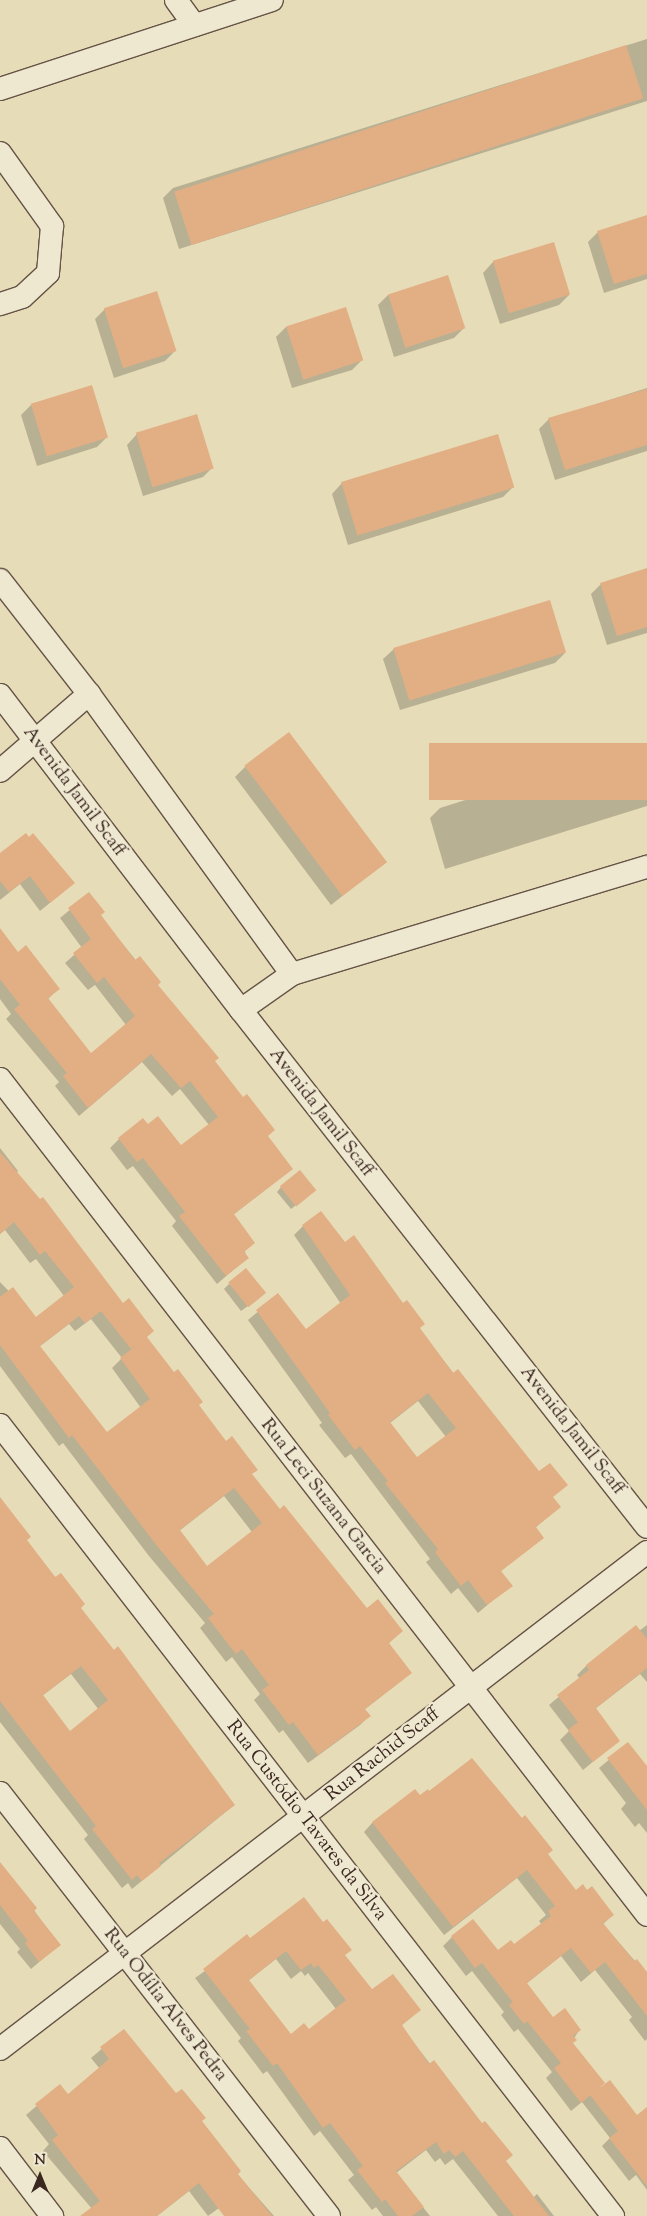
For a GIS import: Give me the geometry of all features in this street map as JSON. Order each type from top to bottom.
[{"type":"street","points":[[176,0],[194,26]]},
{"type":"street","points":[[0,89],[272,0]]},
{"type":"street","points":[[0,152],[52,226],[48,273],[22,297],[0,304]]},
{"type":"street","points":[[0,580],[88,694],[292,974]]},
{"type":"street","points":[[0,771],[88,694]]},
{"type":"street","name":"Avenida Jamil Scaff","points":[[0,695],[241,1010],[647,1527]]},
{"type":"street","points":[[241,1010],[292,974],[647,868]]},
{"type":"street","name":"Rua Leci Suzana Garcia","points":[[0,1079],[647,1915]]},
{"type":"street","name":"Rua Custódio Tavares da Silva","points":[[0,1425],[614,2216]]},
{"type":"street","name":"Rua Rachid Scaff","points":[[0,2049],[647,1552]]},
{"type":"street","name":"Rua Odília Alves Pedra","points":[[0,1794],[329,2216]]},
{"type":"street","points":[[0,2148],[52,2216]]},
{"type":"building","points":[[626,45],[643,98],[192,245],[174,192]]},
{"type":"building","points":[[647,215],[647,274],[614,284],[597,231]]},
{"type":"building","points":[[554,242],[570,295],[509,313],[493,261]]},
{"type":"building","points":[[448,275],[465,328],[405,348],[388,294]]},
{"type":"building","points":[[157,291],[176,351],[123,368],[104,308]]},
{"type":"building","points":[[346,307],[363,360],[303,380],[286,326]]},
{"type":"building","points":[[92,385],[108,438],[47,456],[31,404]]},
{"type":"building","points":[[647,389],[647,445],[565,470],[548,418]]},
{"type":"building","points":[[197,414],[214,469],[152,487],[136,433]]},
{"type":"building","points":[[498,434],[514,488],[358,536],[341,482]]},
{"type":"building","points":[[647,568],[647,627],[617,636],[600,583]]},
{"type":"building","points":[[550,600],[566,653],[409,701],[393,648]]},
{"type":"building","points":[[289,732],[387,862],[342,896],[244,766]]},
{"type":"building","points":[[429,743],[647,743],[647,800],[429,800]]},
{"type":"building","points":[[26,833],[29,837],[33,833],[75,883],[50,903],[30,876],[9,892],[0,881],[0,853]]},
{"type":"building","points":[[89,892],[105,912],[101,915],[135,960],[140,956],[161,982],[158,985],[219,1058],[215,1061],[243,1097],[247,1094],[275,1130],[268,1136],[293,1169],[234,1214],[255,1243],[244,1252],[249,1258],[226,1276],[179,1216],[185,1212],[143,1158],[137,1162],[118,1138],[143,1118],[148,1124],[158,1116],[181,1145],[218,1117],[190,1081],[181,1088],[151,1054],[88,1108],[63,1076],[67,1073],[14,1009],[20,1005],[0,979],[0,928],[18,952],[26,945],[60,989],[48,998],[91,1053],[135,1016],[104,977],[97,983],[73,953],[91,939],[68,908]]},
{"type":"building","points":[[0,1152],[40,1199],[43,1197],[123,1303],[129,1298],[154,1331],[147,1337],[174,1372],[178,1369],[203,1402],[199,1405],[226,1441],[232,1436],[258,1470],[252,1474],[280,1509],[284,1505],[367,1608],[378,1599],[403,1631],[389,1643],[412,1673],[365,1709],[371,1716],[318,1755],[293,1722],[289,1725],[262,1690],[269,1685],[242,1649],[236,1654],[208,1618],[214,1614],[158,1547],[72,1435],[69,1438],[0,1345],[0,1297],[13,1287],[36,1317],[74,1287],[45,1251],[40,1255],[14,1222],[0,1234]],"holes":[[[101,1311],[131,1349],[141,1342],[120,1358],[150,1399],[107,1432],[40,1346],[79,1316],[85,1323]],[[234,1488],[262,1523],[207,1566],[180,1530]]]},
{"type":"building","points":[[300,1170],[316,1190],[296,1207],[280,1186]]},
{"type":"building","points":[[321,1211],[345,1242],[354,1235],[403,1303],[407,1300],[425,1324],[420,1328],[453,1373],[458,1369],[539,1471],[550,1463],[568,1485],[553,1497],[561,1507],[536,1527],[544,1538],[501,1571],[513,1586],[487,1605],[468,1580],[461,1586],[435,1552],[438,1549],[385,1483],[388,1481],[360,1446],[355,1450],[328,1415],[330,1413],[256,1310],[278,1293],[306,1329],[350,1295],[302,1225]],"holes":[[[428,1393],[456,1428],[417,1457],[390,1422]]]},
{"type":"building","points":[[246,1268],[266,1293],[248,1307],[228,1282]]},
{"type":"building","points":[[0,1497],[31,1537],[27,1540],[55,1577],[61,1573],[85,1604],[81,1608],[114,1650],[118,1646],[235,1805],[159,1863],[161,1866],[142,1881],[137,1875],[132,1880],[92,1829],[96,1826],[0,1701]],"holes":[[[81,1666],[108,1700],[70,1731],[43,1695]]]},
{"type":"building","points":[[636,1625],[647,1639],[647,1668],[596,1708],[620,1741],[593,1762],[568,1730],[578,1722],[557,1695],[589,1670],[586,1665]]},
{"type":"building","points":[[628,1742],[647,1766],[647,1810],[607,1758]]},
{"type":"building","points":[[472,1758],[522,1818],[525,1815],[553,1850],[548,1854],[576,1890],[583,1884],[587,1890],[592,1886],[614,1915],[603,1923],[634,1961],[637,1959],[647,1972],[647,2016],[605,1962],[591,1973],[571,1948],[527,1983],[553,2017],[565,2008],[581,2030],[573,2036],[577,2040],[573,2043],[605,2083],[581,2103],[554,2068],[561,2063],[527,2021],[524,2024],[509,2005],[513,2002],[482,1963],[475,1968],[451,1936],[473,1919],[498,1950],[511,1940],[514,1944],[551,1916],[548,1911],[555,1906],[527,1870],[453,1927],[372,1822],[415,1789],[420,1795],[428,1789],[429,1791]]},
{"type":"building","points":[[0,1862],[37,1908],[34,1911],[61,1945],[39,1962],[25,1943],[28,1941],[0,1905]]},
{"type":"building","points":[[304,1897],[323,1922],[327,1919],[352,1950],[345,1955],[372,1989],[393,1974],[421,2010],[402,2025],[429,2064],[434,2060],[482,2123],[485,2121],[513,2155],[506,2161],[549,2216],[514,2216],[463,2151],[455,2157],[449,2150],[444,2154],[436,2142],[396,2171],[424,2207],[412,2216],[398,2216],[385,2199],[382,2202],[357,2170],[363,2166],[330,2123],[323,2128],[277,2063],[273,2066],[246,2031],[250,2029],[203,1969],[247,1934],[250,1938]],"holes":[[[286,1951],[301,1970],[311,1963],[314,1968],[318,1965],[346,2000],[309,2029],[304,2023],[291,2034],[249,1980]]]},
{"type":"building","points":[[124,2029],[176,2093],[182,2089],[206,2118],[202,2121],[241,2171],[238,2174],[272,2216],[224,2216],[199,2183],[157,2216],[80,2216],[100,2201],[52,2140],[58,2135],[35,2104],[60,2084],[68,2094],[109,2059],[100,2047]]},
{"type":"building","points":[[610,2080],[637,2115],[647,2107],[647,2186],[609,2138],[618,2131],[590,2095]]}]
